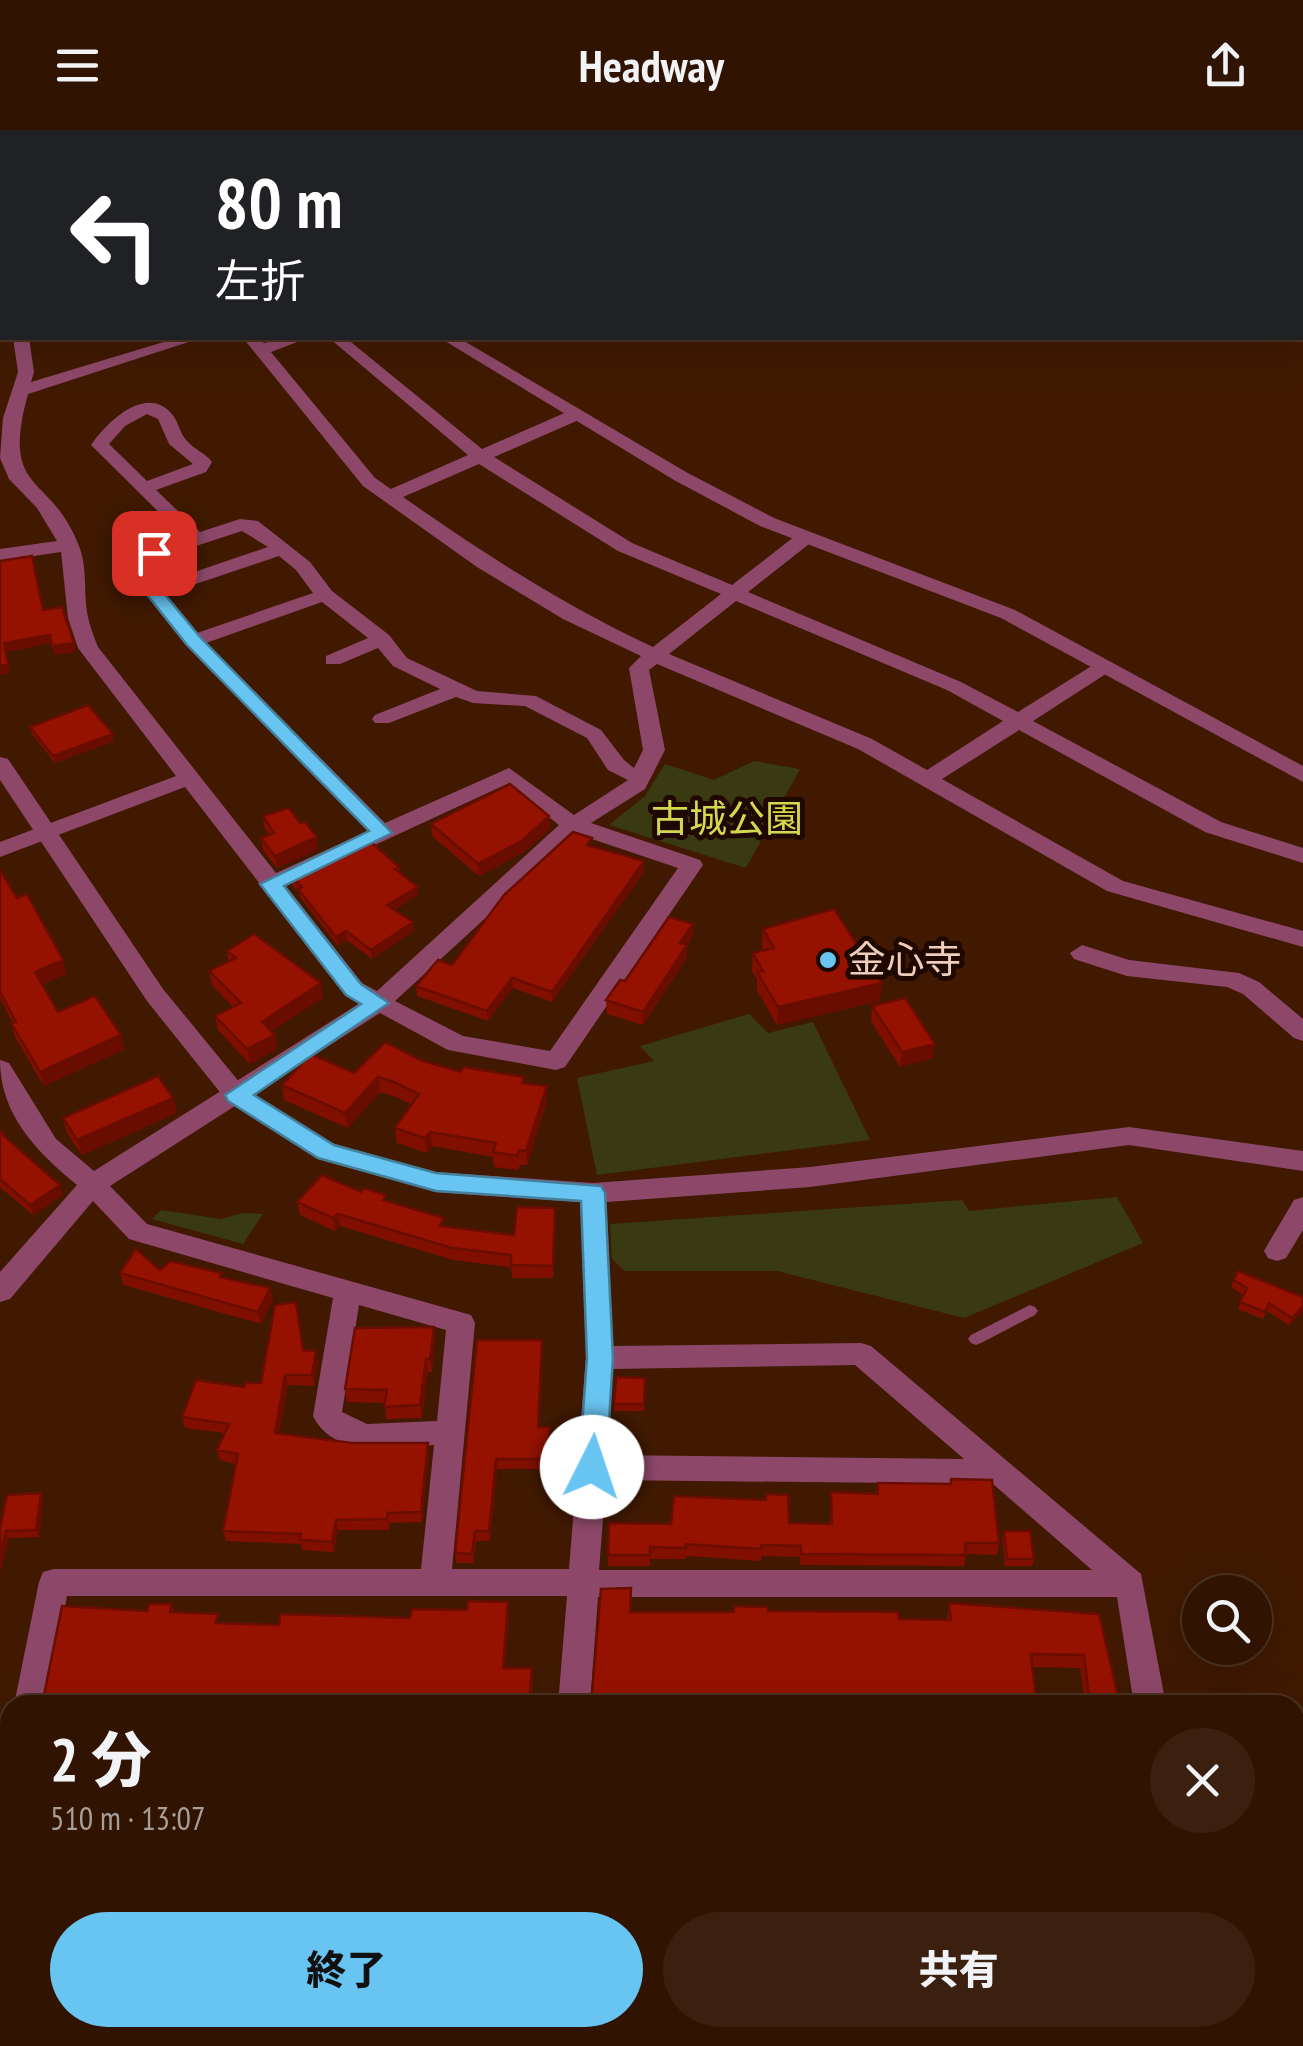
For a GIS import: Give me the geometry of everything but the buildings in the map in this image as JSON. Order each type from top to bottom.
[{"type":"street","points":[[21,340],[26,372],[12,418],[8,453],[18,479],[44,506],[69,545],[78,618],[88,648],[187,779],[354,989],[456,1044],[556,1061],[692,865],[573,825],[509,775],[271,884]]},
{"type":"street","points":[[23,390],[186,340]]},
{"type":"street","points":[[258,344],[286,340]]},
{"type":"street","points":[[340,340],[481,457],[625,547],[954,686],[1212,827],[1303,856]]},
{"type":"street","points":[[451,340],[697,486],[766,522],[1008,614],[1303,775]]},
{"type":"street","points":[[258,344],[369,482],[484,564],[570,614],[654,655],[865,744],[1115,886],[1303,939]]},
{"type":"street","points":[[146,487],[200,468],[203,462],[177,442],[159,410],[145,408],[132,412],[100,445],[196,539]]},
{"type":"street","points":[[390,496],[575,415]]},
{"type":"street","points":[[382,833],[193,641],[154,592],[150,561],[154,553],[240,525],[251,525],[302,566],[325,596],[382,639],[400,662],[473,697],[529,700],[594,734],[616,765],[625,772],[643,776]]},
{"type":"street","points":[[0,1291],[93,1184],[378,1003],[573,825],[618,798],[643,776],[654,750],[640,668],[806,538]]},
{"type":"street","points":[[0,556],[69,545]]},
{"type":"street","points":[[154,592],[279,550]]},
{"type":"street","points":[[193,641],[325,596]]},
{"type":"street","points":[[333,660],[382,639]]},
{"type":"street","points":[[930,778],[1105,666]]},
{"type":"street","points":[[382,719],[457,689]]},
{"type":"street","points":[[0,764],[154,995],[236,1095],[326,1152],[436,1182],[593,1193],[810,1177],[1130,1136],[1303,1161]]},
{"type":"street","points":[[0,850],[187,779]]},
{"type":"street","points":[[1082,952],[1127,968],[1232,979],[1251,988],[1303,1032]]},
{"type":"street","points":[[0,1069],[47,1146],[93,1184],[138,1232],[461,1323],[434,1584]]},
{"type":"street","points":[[575,1695],[600,1358],[593,1193]]},
{"type":"street","points":[[1277,1251],[1303,1206]]},
{"type":"street","points":[[348,1291],[326,1416],[334,1428],[351,1435],[450,1432]]},
{"type":"street","points":[[600,1358],[861,1354],[1130,1584],[1148,1695]]},
{"type":"street","points":[[592,1467],[999,1472]]},
{"type":"street","points":[[32,1695],[54,1582],[1130,1584]]},
{"type":"lane","points":[[976,1339],[1030,1311]]},
{"type":"green space","name":"古城公園","points":[[754,761],[800,769],[746,868],[609,825],[645,796],[665,764],[714,780]]},
{"type":"green space","points":[[749,1014],[768,1033],[813,1022],[870,1140],[597,1175],[577,1078],[654,1061],[640,1046]]},
{"type":"green space","points":[[1117,1197],[1143,1243],[964,1318],[777,1271],[625,1271],[612,1259],[610,1224],[962,1200],[969,1211]]},
{"type":"green space","points":[[161,1210],[221,1219],[243,1213],[263,1214],[243,1244],[152,1219]]},
{"type":"place","name":"金心寺","points":[[828,960]]},
{"type":"route","points":[[154,553],[150,561],[154,592],[193,641],[382,833],[271,884],[354,989],[378,1003],[236,1095],[326,1152],[436,1182],[593,1193],[600,1358],[592,1467]]}]
